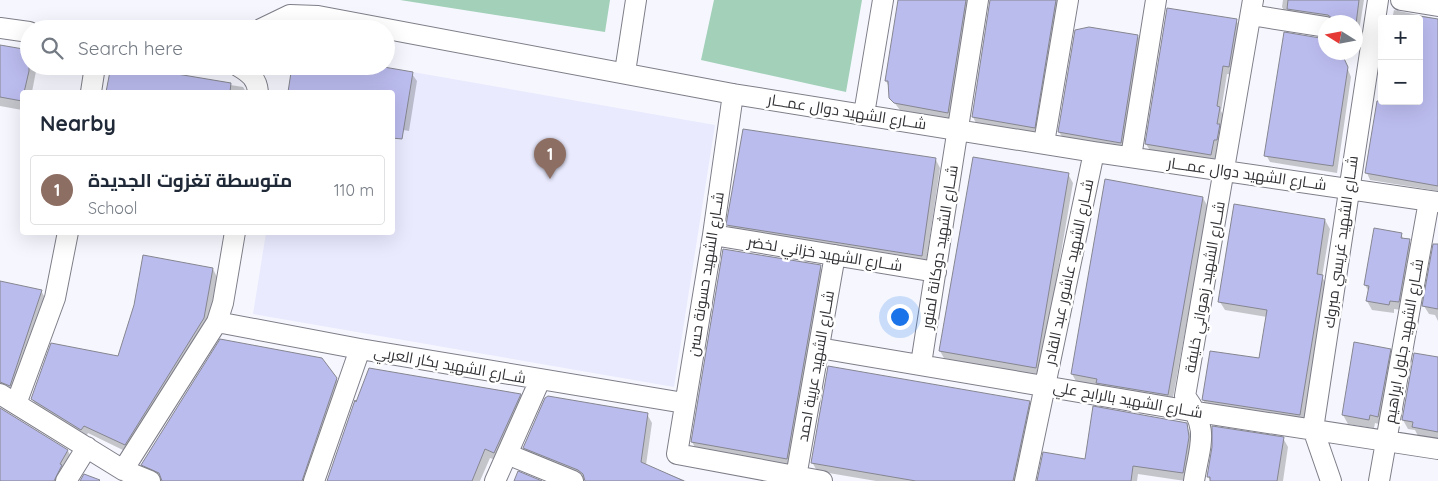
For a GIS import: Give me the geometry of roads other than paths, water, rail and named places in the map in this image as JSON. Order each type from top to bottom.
[{"type":"street","points":[[625,72],[636,0]]},
{"type":"street","points":[[864,114],[883,0]]},
{"type":"street","name":"شــارع الشهيد دوكانة لمنور","points":[[921,364],[978,0]]},
{"type":"street","points":[[1044,144],[1068,0]]},
{"type":"street","points":[[1131,157],[1156,0]]},
{"type":"street","name":"شــارع الشهيد غريسي مبروك","points":[[1331,481],[1313,430],[1350,188],[1364,33],[1378,0]]},
{"type":"street","points":[[1401,0],[1438,6]]},
{"type":"street","points":[[1252,8],[1318,25]]},
{"type":"street","name":"شــارع الشهيد زهواني خليفة","points":[[1194,481],[1202,428],[1197,412],[1185,396],[1252,8]]},
{"type":"street","name":"شــارع الشهيد دوال عمـــار","points":[[280,20],[290,15],[318,16],[340,20]]},
{"type":"street","points":[[0,28],[20,31]]},
{"type":"street","name":"شــارع الشهيد دوال عمـــار","points":[[395,30],[734,94],[1094,152],[1433,201]]},
{"type":"street","points":[[91,90],[94,75]]},
{"type":"street","points":[[251,75],[257,83],[258,90]]},
{"type":"street","name":"شــارع الشهيد حسونة حسن","points":[[734,94],[677,454],[757,475]]},
{"type":"street","name":"شــارع الشهيد عاشور عبد القادر","points":[[1025,481],[1094,152]]},
{"type":"street","name":"شــارع الشهيد جلول ابراهيم","points":[[1379,481],[1433,201]]},
{"type":"street","points":[[67,235],[55,298],[8,399],[123,470],[150,481]]},
{"type":"street","points":[[123,470],[217,322],[223,303],[234,235]]},
{"type":"street","name":"شــارع الشهيد خزاني لخضر","points":[[713,235],[936,272]]},
{"type":"street","name":"شــارع الشهيد عربية احمد","points":[[796,477],[835,255]]},
{"type":"street","name":"شــارع الشهيد بكار العربي","points":[[217,322],[360,350],[684,403]]},
{"type":"street","name":"شــارع الشهيد بالرابح علي","points":[[819,348],[1197,412],[1438,450]]},
{"type":"street","points":[[314,481],[360,350]]},
{"type":"street","points":[[495,481],[540,380]]},
{"type":"street","points":[[66,481],[87,447]]},
{"type":"street","points":[[507,454],[573,481]]},
{"type":"street","points":[[757,475],[796,477],[822,481]]},
{"type":"place","name":"متوسطة تغزوت الجديدة","points":[[550,179]]}]
